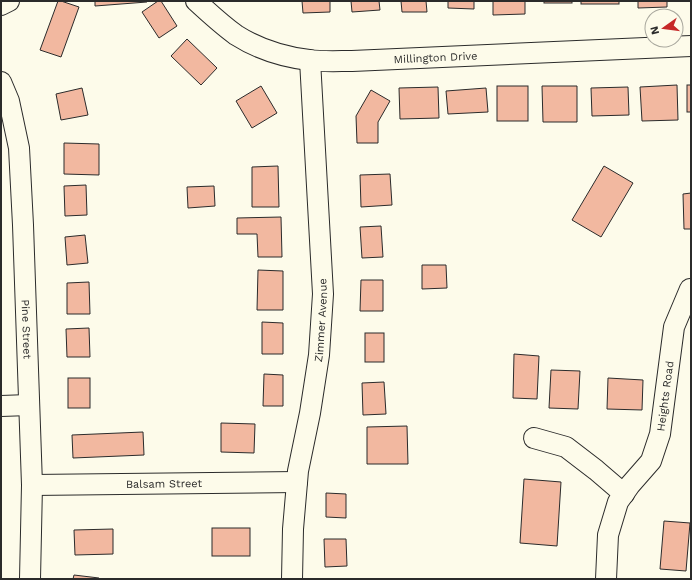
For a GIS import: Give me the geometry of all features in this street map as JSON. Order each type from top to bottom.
[{"type":"street","points":[[1,5],[9,1]]},
{"type":"street","name":"Millington Drive","points":[[196,1],[218,21],[237,35],[262,48],[284,55],[310,60],[352,61],[691,46]]},
{"type":"street","name":"Zimmer Avenue","points":[[292,579],[293,529],[298,471],[310,413],[319,355],[323,294],[310,60]]},
{"type":"street","name":"Pine Street","points":[[1,82],[9,101],[19,148],[32,485],[30,579]]},
{"type":"street","name":"Heights Road","points":[[606,579],[608,535],[618,502],[630,485],[651,461],[660,434],[674,327],[690,289]]},
{"type":"street","points":[[1,406],[28,405]]},
{"type":"street","points":[[534,438],[566,447],[624,494]]},
{"type":"street","name":"Balsam Street","points":[[32,485],[297,482]]},
{"type":"building","points":[[58,1],[79,7],[61,57],[40,50]]},
{"type":"building","points":[[95,1],[147,1],[147,2],[95,6]]},
{"type":"building","points":[[158,1],[161,1],[177,26],[159,38],[142,12]]},
{"type":"building","points":[[302,1],[330,1],[330,12],[303,13]]},
{"type":"building","points":[[351,1],[379,1],[380,10],[352,12]]},
{"type":"building","points":[[401,1],[426,1],[427,12],[402,12]]},
{"type":"building","points":[[448,1],[474,1],[474,9],[448,8]]},
{"type":"building","points":[[493,1],[525,1],[525,14],[493,15]]},
{"type":"building","points":[[544,1],[572,1],[572,3],[544,3]]},
{"type":"building","points":[[581,1],[619,1],[619,4],[581,4]]},
{"type":"building","points":[[638,1],[667,1],[667,7],[638,8]]},
{"type":"building","points":[[187,39],[217,68],[201,85],[171,56]]},
{"type":"building","points":[[677,85],[678,120],[642,121],[640,87]]},
{"type":"building","points":[[687,85],[691,85],[691,112],[687,112]]},
{"type":"building","points":[[261,86],[277,113],[252,128],[236,101]]},
{"type":"building","points":[[497,86],[528,86],[528,121],[497,121]]},
{"type":"building","points":[[542,86],[577,86],[577,122],[543,122]]},
{"type":"building","points":[[438,87],[439,118],[400,119],[399,88]]},
{"type":"building","points":[[628,87],[629,115],[592,116],[591,88]]},
{"type":"building","points":[[82,88],[88,115],[61,120],[56,94]]},
{"type":"building","points":[[486,88],[488,112],[448,114],[446,91]]},
{"type":"building","points":[[371,90],[390,101],[378,122],[378,143],[357,143],[356,116]]},
{"type":"building","points":[[64,143],[99,144],[99,175],[64,174]]},
{"type":"building","points":[[278,166],[279,207],[252,207],[252,167]]},
{"type":"building","points":[[604,166],[633,183],[601,237],[572,220]]},
{"type":"building","points":[[390,174],[392,205],[361,207],[360,175]]},
{"type":"building","points":[[86,185],[87,215],[65,216],[64,186]]},
{"type":"building","points":[[214,186],[215,206],[188,208],[187,187]]},
{"type":"building","points":[[691,193],[691,229],[684,229],[683,194]]},
{"type":"building","points":[[281,217],[282,257],[258,257],[257,234],[237,234],[237,218]]},
{"type":"building","points":[[381,226],[383,257],[362,258],[360,227]]},
{"type":"building","points":[[85,235],[88,263],[67,265],[65,237]]},
{"type":"building","points":[[422,265],[446,265],[447,288],[422,289]]},
{"type":"building","points":[[258,270],[283,271],[283,310],[257,310]]},
{"type":"building","points":[[361,280],[383,280],[383,311],[360,311]]},
{"type":"building","points":[[89,282],[90,314],[67,314],[67,283]]},
{"type":"building","points":[[262,322],[283,323],[283,354],[262,354]]},
{"type":"building","points":[[89,328],[90,357],[67,357],[66,329]]},
{"type":"building","points":[[365,333],[384,333],[384,362],[365,362]]},
{"type":"building","points":[[514,354],[539,356],[537,399],[513,398]]},
{"type":"building","points":[[551,370],[580,371],[578,409],[549,408]]},
{"type":"building","points":[[264,374],[283,375],[283,406],[263,406]]},
{"type":"building","points":[[68,378],[90,378],[90,408],[68,408]]},
{"type":"building","points":[[608,378],[643,380],[642,410],[607,409]]},
{"type":"building","points":[[384,382],[386,414],[363,415],[362,383]]},
{"type":"building","points":[[221,423],[255,424],[254,453],[221,452]]},
{"type":"building","points":[[407,426],[408,464],[367,464],[367,427]]},
{"type":"building","points":[[143,432],[144,455],[73,458],[72,435]]},
{"type":"building","points":[[524,479],[561,482],[557,546],[520,543]]},
{"type":"building","points":[[326,493],[346,494],[346,518],[326,517]]},
{"type":"building","points":[[664,521],[690,523],[686,571],[660,569]]},
{"type":"building","points":[[212,528],[250,528],[250,556],[212,556]]},
{"type":"building","points":[[113,529],[113,554],[75,555],[74,530]]},
{"type":"building","points":[[324,539],[346,539],[347,566],[325,567]]},
{"type":"building","points":[[74,575],[99,578],[99,579],[73,579]]}]
